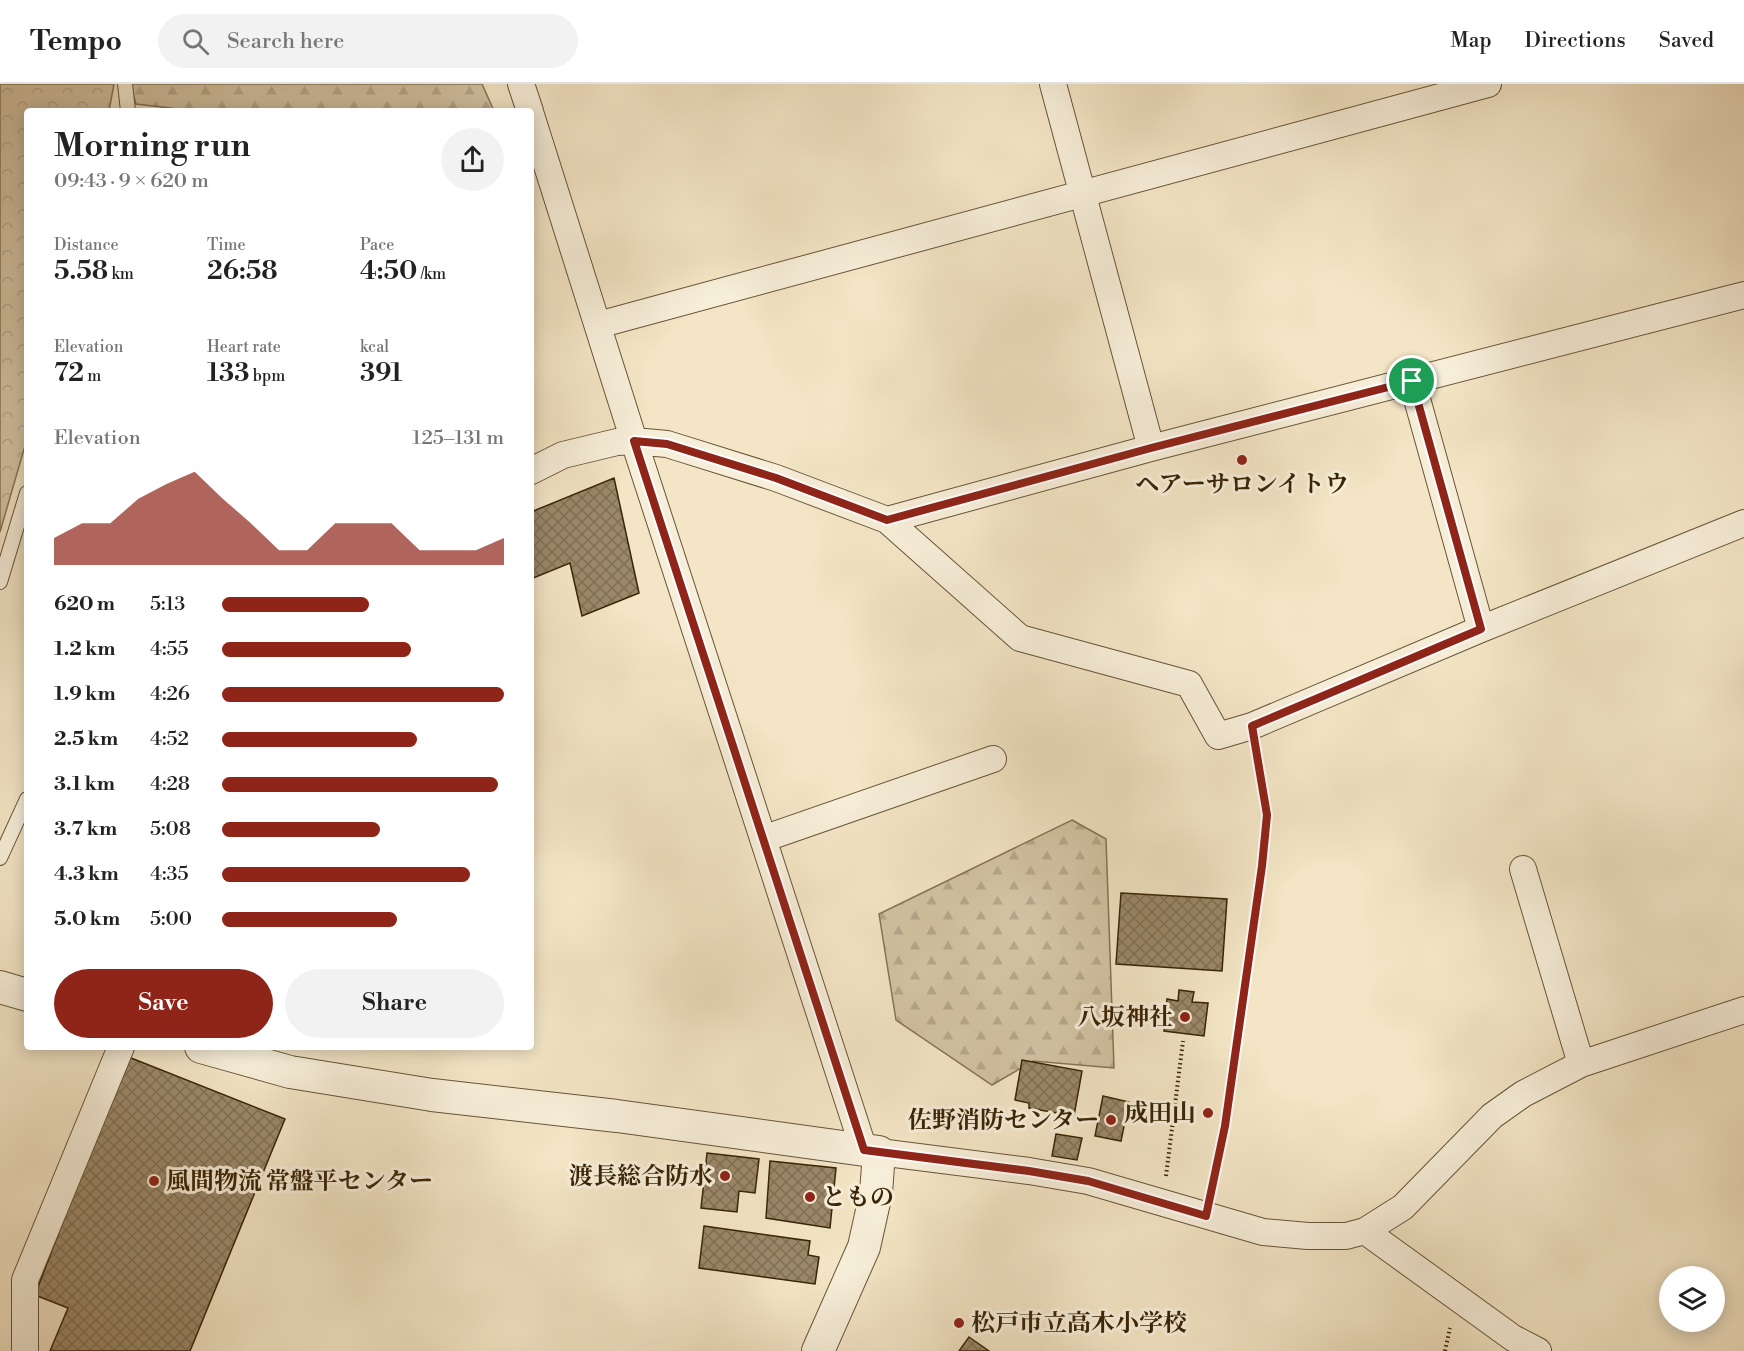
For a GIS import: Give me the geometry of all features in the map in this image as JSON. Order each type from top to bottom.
[{"type":"street","points":[[521,84],[528,108]]},
{"type":"street","points":[[1053,84],[1151,448]]},
{"type":"street","points":[[598,325],[1488,84]]},
{"type":"street","points":[[534,125],[763,839],[872,1151],[876,1193],[864,1247],[818,1351]]},
{"type":"street","points":[[887,520],[1151,448],[1744,295]]},
{"type":"street","points":[[1412,381],[1481,629]]},
{"type":"street","points":[[534,470],[563,455],[617,442],[667,444],[776,478],[887,520],[1020,638],[1189,684],[1218,736],[1252,726],[1481,629],[1744,523]]},
{"type":"street","points":[[763,839],[993,759]]},
{"type":"street","points":[[1523,869],[1581,1064]]},
{"type":"street","points":[[0,987],[24,994]]},
{"type":"street","points":[[212,1050],[290,1072],[432,1095],[617,1116],[1029,1171],[1088,1181],[1263,1232],[1308,1236],[1346,1236],[1365,1232],[1403,1207],[1492,1116],[1523,1094],[1581,1064],[1744,1010]]},
{"type":"street","points":[[25,1351],[26,1280],[120,1050]]},
{"type":"street","points":[[1365,1232],[1513,1338],[1538,1351]]},
{"type":"lane","points":[[125,84],[128,108]]},
{"type":"lane","points":[[0,582],[24,503]]},
{"type":"lane","points":[[0,858],[24,806]]},
{"type":"path","points":[[1206,1216],[1225,1126],[1262,866],[1267,815],[1252,726]]},
{"type":"path","points":[[1170,1139],[1183,1041]]},
{"type":"green space","points":[[0,84],[114,84],[110,108],[24,108],[24,449],[0,532]]},
{"type":"green space","points":[[130,84],[482,84],[493,108],[170,108],[136,104]]},
{"type":"green space","points":[[1072,820],[1106,839],[1114,1068],[1033,1061],[992,1085],[896,1020],[879,914]]},
{"type":"building","points":[[614,478],[639,593],[582,616],[570,563],[534,578],[534,511]]},
{"type":"building","points":[[1121,893],[1227,899],[1222,971],[1116,964]]},
{"type":"building","points":[[1179,990],[1194,992],[1192,1002],[1208,1003],[1204,1036],[1164,1031],[1167,999],[1178,1001]]},
{"type":"building","points":[[126,1056],[285,1119],[190,1351],[50,1351],[68,1308],[35,1295]]},
{"type":"building","points":[[1022,1060],[1082,1071],[1074,1116],[1029,1108],[1029,1103],[1015,1100]]},
{"type":"building","points":[[1103,1096],[1129,1102],[1121,1141],[1095,1136]]},
{"type":"building","points":[[1056,1134],[1082,1138],[1077,1160],[1052,1156]]},
{"type":"building","points":[[707,1153],[759,1159],[755,1193],[739,1191],[737,1212],[701,1208]]},
{"type":"building","points":[[770,1161],[836,1168],[830,1228],[766,1218]]},
{"type":"building","points":[[704,1226],[810,1241],[808,1255],[819,1257],[815,1284],[699,1268]]},
{"type":"building","points":[[969,1337],[989,1351],[959,1351]]},
{"type":"place","name":"ヘアーサロンイトウ","points":[[1242,460]]},
{"type":"place","name":"八坂神社","points":[[1185,1017]]},
{"type":"place","name":"成田山","points":[[1208,1113]]},
{"type":"place","name":"佐野消防センター","points":[[1111,1120]]},
{"type":"place","name":"渡長総合防水","points":[[725,1176]]},
{"type":"place","name":"風間物流 常盤平センター","points":[[154,1181]]},
{"type":"place","name":"ともの","points":[[810,1197]]},
{"type":"place","name":"松戸市立高木小学校","points":[[959,1323]]},
{"type":"route","points":[[1412,381],[1481,629],[1252,726],[1267,815],[1262,866],[1225,1126],[1206,1216],[1088,1181],[1029,1171],[864,1150],[634,441],[667,444],[776,478],[887,520],[1151,448],[1412,381]]}]
